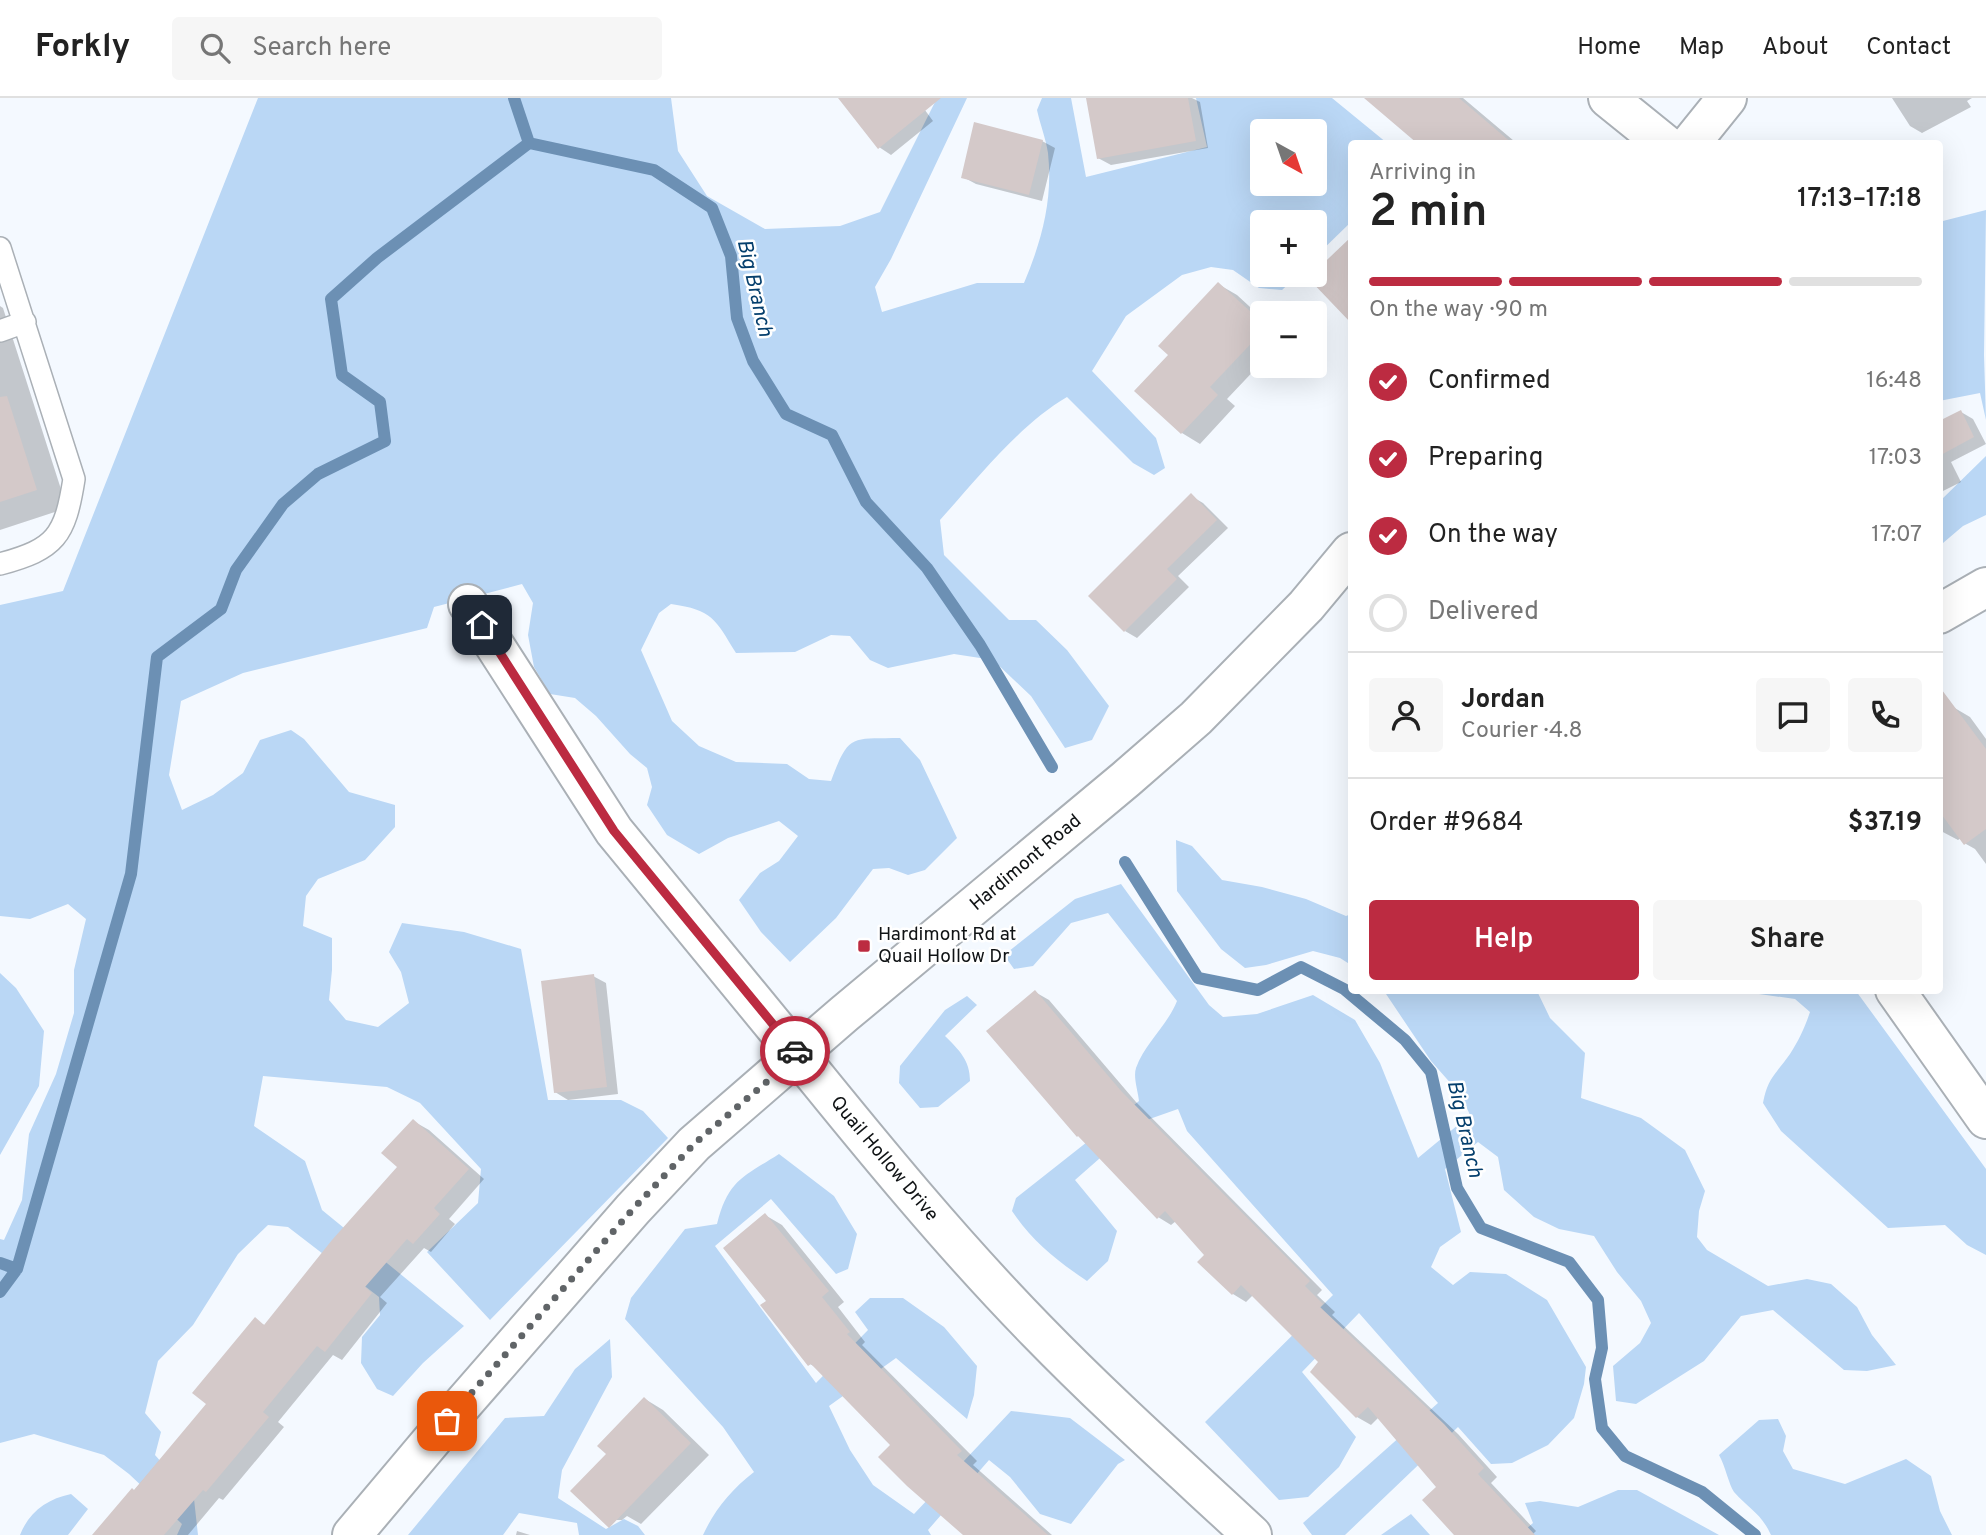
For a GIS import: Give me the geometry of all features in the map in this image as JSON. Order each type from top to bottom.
[{"type":"street","points":[[1608,98],[1660,140]]},
{"type":"street","points":[[1693,140],[1727,98]]},
{"type":"street","name":"Hardimont Road","points":[[352,1535],[447,1421],[633,1209],[694,1144],[1196,718],[1306,606],[1348,556]]},
{"type":"street","points":[[1943,612],[1986,587]]},
{"type":"street","name":"Quail Hollow Drive","points":[[468,604],[614,831],[930,1214],[1038,1332],[1154,1445],[1252,1535]]},
{"type":"street","points":[[1898,994],[1986,1119]]},
{"type":"lane","points":[[0,248],[74,479],[69,513],[54,541],[30,556],[0,564]]},
{"type":"lane","points":[[0,331],[25,322]]},
{"type":"shaded area","points":[[258,98],[671,98],[678,151],[707,196],[765,229],[840,226],[880,212],[937,98],[967,98],[891,259],[875,287],[882,312],[977,283],[1024,283],[1045,220],[1049,187],[1048,153],[1037,110],[1042,98],[1071,98],[1086,177],[1207,147],[1196,98],[1332,98],[1383,140],[1348,140],[1348,225],[1327,245],[1327,210],[1250,210],[1250,282],[1233,270],[1211,267],[1182,275],[1126,316],[1092,371],[1156,438],[1165,468],[1154,475],[1133,463],[1067,397],[1016,437],[940,520],[944,555],[1009,620],[1036,620],[1067,650],[1109,706],[1092,740],[1065,748],[1031,696],[993,660],[954,654],[888,668],[870,660],[850,636],[831,635],[795,652],[736,653],[717,624],[704,613],[671,604],[659,613],[641,650],[672,721],[699,746],[736,762],[787,764],[809,779],[831,781],[842,754],[854,742],[871,738],[900,738],[920,760],[957,838],[925,870],[908,875],[889,868],[873,869],[836,918],[790,962],[761,932],[739,900],[760,873],[779,861],[798,836],[779,821],[728,838],[699,854],[667,835],[647,805],[652,787],[647,768],[575,698],[550,694],[534,667],[528,635],[533,603],[522,584],[434,607],[427,628],[243,673],[181,701],[169,775],[182,810],[213,795],[243,773],[260,740],[291,730],[304,739],[349,792],[395,805],[395,827],[365,860],[318,879],[306,896],[303,926],[332,938],[329,1000],[346,1020],[378,1027],[409,1003],[401,972],[389,952],[402,923],[464,932],[521,949],[548,1100],[621,1100],[643,1111],[668,1138],[490,1320],[427,1252],[478,1203],[481,1169],[420,1103],[387,1087],[263,1076],[254,1126],[305,1161],[322,1210],[464,1326],[423,1363],[393,1396],[377,1389],[361,1363],[362,1337],[380,1315],[379,1297],[288,1227],[268,1225],[238,1254],[193,1325],[158,1361],[145,1413],[161,1432],[155,1455],[194,1499],[198,1535],[177,1535],[182,1524],[129,1474],[104,1455],[34,1434],[0,1443],[0,1239],[4,1240],[22,1200],[29,1134],[56,1074],[74,1013],[74,970],[86,919],[68,904],[30,919],[0,916],[0,605],[63,591]]},
{"type":"shaded area","points":[[1986,210],[1986,420],[1980,393],[1943,400],[1943,221]]},
{"type":"shaded area","points":[[1258,287],[1285,287],[1282,290]]},
{"type":"shaded area","points":[[1986,456],[1986,515],[1963,526],[1943,543],[1943,498]]},
{"type":"shaded area","points":[[1176,840],[1192,846],[1222,880],[1306,899],[1348,915],[1348,963],[1340,958],[1313,951],[1266,965],[1245,968],[1221,949],[1177,891]]},
{"type":"shaded area","points":[[1121,884],[1209,1005],[1223,1017],[1257,1014],[1313,995],[1355,1020],[1380,1063],[1418,1158],[1470,1115],[1461,1095],[1431,1061],[1386,994],[1538,994],[1550,1018],[1585,1053],[1581,1098],[1641,1118],[1685,1150],[1705,1191],[1699,1211],[1697,1237],[1707,1250],[1768,1286],[1807,1279],[1831,1284],[1857,1307],[1872,1335],[1896,1365],[1867,1371],[1844,1370],[1773,1310],[1741,1316],[1704,1361],[1636,1404],[1616,1401],[1613,1366],[1640,1343],[1651,1323],[1641,1301],[1617,1272],[1594,1236],[1559,1229],[1534,1217],[1504,1190],[1498,1157],[1478,1142],[1445,1169],[1461,1232],[1440,1247],[1431,1267],[1453,1285],[1470,1272],[1506,1274],[1547,1300],[1586,1367],[1574,1418],[1548,1445],[1512,1463],[1491,1464],[1458,1427],[1345,1535],[1312,1535],[1303,1523],[1438,1403],[1359,1313],[1302,1372],[1356,1437],[1339,1467],[1308,1497],[1279,1500],[1205,1422],[1333,1295],[1187,1131],[1178,1109],[1141,1122],[1075,1180],[1117,1231],[1108,1261],[1087,1281],[1046,1250],[1012,1211],[1016,1198],[1139,1101],[1136,1068],[1177,1001],[1108,913],[1071,923],[1033,966],[1014,969],[1004,955],[1075,899]]},
{"type":"shaded area","points":[[0,973],[16,988],[44,1031],[39,1086],[0,1155]]},
{"type":"shaded area","points":[[1759,994],[1858,994],[1986,1169],[1986,1255],[1967,1245],[1945,1225],[1888,1228],[1781,1131],[1763,1103],[1767,1087],[1796,1044],[1810,1012],[1795,999]]},
{"type":"shaded area","points":[[967,996],[977,1005],[945,1036],[966,1061],[970,1081],[938,1107],[920,1108],[899,1083],[900,1066],[945,1010]]},
{"type":"shaded area","points":[[779,1154],[834,1196],[857,1234],[848,1269],[836,1274],[771,1199],[715,1246],[816,1383],[868,1330],[855,1312],[870,1298],[903,1298],[944,1327],[977,1366],[974,1395],[967,1419],[896,1358],[829,1406],[850,1450],[873,1485],[914,1514],[1011,1411],[1070,1418],[1125,1460],[1118,1464],[1071,1524],[1040,1514],[1010,1477],[989,1460],[928,1530],[931,1535],[703,1535],[724,1500],[754,1472],[723,1427],[625,1319],[631,1298],[685,1229],[717,1224],[726,1198],[739,1181]]},
{"type":"shaded area","points":[[610,1339],[612,1377],[562,1470],[558,1498],[606,1529],[624,1519],[638,1526],[645,1535],[579,1535],[577,1523],[519,1513],[503,1535],[408,1535],[505,1418],[544,1416],[575,1369]]},
{"type":"shaded area","points":[[1778,1419],[1786,1436],[1783,1451],[1793,1469],[1845,1484],[1906,1459],[1931,1476],[1940,1511],[1952,1535],[1771,1535],[1759,1516],[1734,1492],[1719,1455],[1759,1420]]},
{"type":"shaded area","points":[[1618,1490],[1637,1490],[1719,1535],[1519,1535],[1533,1523],[1525,1503],[1540,1501],[1578,1507]]},
{"type":"shaded area","points":[[71,1494],[88,1509],[68,1535],[20,1535],[28,1520],[40,1508],[54,1499]]},
{"type":"shaded area","points":[[1411,1514],[1430,1535],[1381,1535]]},
{"type":"building","points":[[838,98],[941,98],[878,149]]},
{"type":"building","points":[[1086,98],[1188,98],[1196,141],[1097,159]]},
{"type":"building","points":[[1364,98],[1459,98],[1508,140],[1413,140]]},
{"type":"building","points":[[974,122],[1043,140],[1029,195],[961,178]]},
{"type":"building","points":[[1348,240],[1348,320],[1317,287],[1327,287],[1327,260]]},
{"type":"building","points":[[1218,282],[1250,311],[1250,345],[1210,387],[1218,395],[1181,434],[1134,391],[1168,355],[1158,346]]},
{"type":"building","points":[[7,396],[37,490],[0,502],[0,397]]},
{"type":"building","points":[[1961,410],[1974,437],[1943,454],[1943,419]]},
{"type":"building","points":[[1191,493],[1217,520],[1167,569],[1177,579],[1124,632],[1088,596]]},
{"type":"building","points":[[1943,691],[1986,749],[1986,829],[1964,845],[1943,816]]},
{"type":"building","points":[[594,974],[607,1087],[554,1093],[541,981]]},
{"type":"building","points":[[1035,990],[1122,1092],[1310,1281],[1305,1286],[1323,1304],[1320,1307],[1444,1424],[1484,1468],[1478,1474],[1535,1535],[1454,1535],[1422,1500],[1436,1487],[1368,1407],[1356,1418],[1310,1372],[1318,1362],[1241,1285],[1232,1295],[1197,1262],[1204,1255],[1165,1211],[1157,1219],[1077,1137],[986,1031]]},
{"type":"building","points":[[413,1119],[469,1169],[434,1208],[440,1214],[413,1244],[407,1239],[365,1287],[372,1293],[325,1352],[317,1346],[263,1412],[269,1417],[206,1492],[203,1490],[164,1535],[92,1535],[132,1488],[134,1490],[206,1404],[192,1393],[255,1317],[264,1325],[332,1240],[397,1167],[381,1153]]},
{"type":"building","points":[[765,1213],[829,1291],[822,1297],[850,1332],[847,1334],[962,1451],[957,1455],[1048,1535],[963,1535],[878,1457],[890,1445],[811,1364],[808,1366],[760,1305],[766,1301],[723,1248]]},
{"type":"building","points":[[644,1397],[691,1443],[609,1528],[570,1491],[606,1454],[597,1446]]},
{"type":"waterway","name":"Big Branch","points":[[514,98],[529,143]]},
{"type":"waterway","name":"Big Branch","points":[[529,143],[654,170],[712,208],[731,256],[737,318],[753,361],[786,414],[832,435],[866,502],[927,568],[980,645],[1052,767]]},
{"type":"waterway","points":[[0,1292],[17,1269],[131,874],[157,657],[221,609],[236,570],[283,504],[318,474],[385,441],[380,402],[342,375],[331,299],[377,258],[529,143]]},
{"type":"waterway","name":"Big Branch","points":[[1125,862],[1198,978],[1258,990],[1301,967],[1348,992]]},
{"type":"waterway","name":"Big Branch","points":[[1350,994],[1405,1040],[1431,1072],[1457,1188],[1481,1228],[1569,1262],[1598,1300],[1602,1348],[1595,1379],[1602,1428],[1625,1456],[1702,1492],[1755,1535]]},
{"type":"waterway","points":[[0,1263],[17,1269]]},
{"type":"way so far","points":[[447,1421],[633,1209],[694,1144],[798,1055],[795,1051]]},
{"type":"place","name":"Hardimont Rd at Quail Hollow Dr","points":[[864,946]]},
{"type":"route","points":[[482,625],[614,831],[795,1051]]}]
